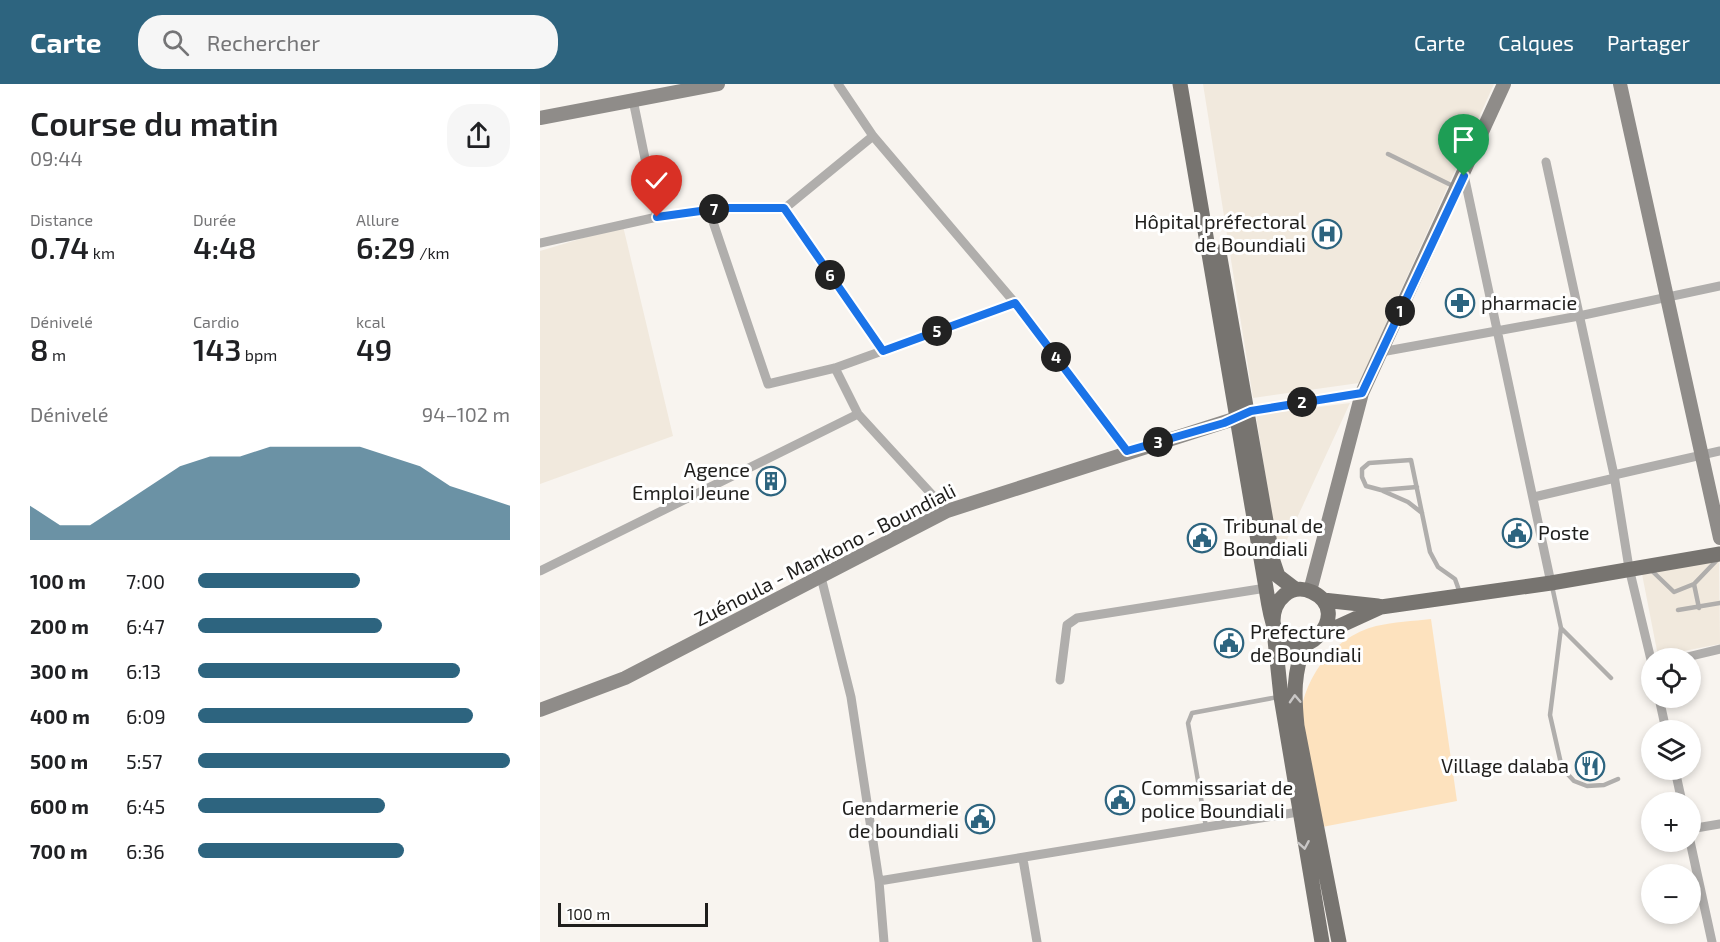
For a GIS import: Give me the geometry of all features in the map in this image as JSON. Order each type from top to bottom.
[{"type":"main road","points":[[1180,84],[1242,416],[1272,561],[1278,576],[1309,593],[1381,607]]},
{"type":"main road","points":[[1191,84],[1266,588],[1273,621],[1281,697],[1305,810],[1339,942]]},
{"type":"main road","points":[[1309,593],[1280,597],[1273,612],[1273,621],[1281,636],[1296,644],[1305,644],[1381,607],[1551,583],[1646,565],[1720,555]]},
{"type":"main road","points":[[1309,593],[1328,617],[1322,634]]},
{"type":"main road","points":[[1305,644],[1296,666],[1293,694],[1322,942]]},
{"type":"street","points":[[540,117],[718,84]]},
{"type":"street","points":[[838,84],[873,136],[1015,303],[1127,451]]},
{"type":"street","points":[[1309,593],[1362,393],[1507,84]]},
{"type":"street","points":[[1620,84],[1669,297],[1720,538]]},
{"type":"street","points":[[633,100],[657,217]]},
{"type":"street","points":[[540,243],[657,217],[709,210],[784,208],[873,136]]},
{"type":"street","points":[[1546,162],[1614,476],[1629,568],[1648,648]]},
{"type":"street","points":[[1461,182],[1499,330],[1551,583]]},
{"type":"street","points":[[784,208],[883,351]]},
{"type":"street","points":[[709,210],[768,384],[835,368],[1015,303]]},
{"type":"street","points":[[1381,352],[1579,316],[1720,286]]},
{"type":"street","points":[[835,368],[858,414],[947,511]]},
{"type":"street","points":[[1242,416],[1362,393]]},
{"type":"street","points":[[540,571],[858,414]]},
{"type":"street","name":"Zuénoula - Mankono - Boundiali","points":[[540,710],[625,678],[947,511],[1127,451],[1242,416]]},
{"type":"street","points":[[1533,497],[1720,452]]},
{"type":"street","points":[[820,577],[851,697],[879,881],[884,942]]},
{"type":"street","points":[[1060,680],[1067,624],[1077,618],[1266,588]]},
{"type":"street","points":[[1701,654],[1720,649]]},
{"type":"street","points":[[879,881],[1305,810]]},
{"type":"street","points":[[1701,827],[1720,824]]},
{"type":"street","points":[[1693,852],[1713,942]]},
{"type":"street","points":[[1023,858],[1037,942]]},
{"type":"lane","points":[[1388,154],[1461,182]]},
{"type":"lane","points":[[1422,513],[1408,502],[1366,486],[1362,477],[1362,469],[1369,463],[1411,460],[1417,487],[1430,552],[1438,567],[1455,579],[1460,596]]},
{"type":"lane","points":[[1381,490],[1417,487]]},
{"type":"lane","points":[[1646,565],[1674,592],[1694,584],[1720,555]]},
{"type":"lane","points":[[1551,583],[1562,628],[1550,715],[1563,768],[1574,781],[1587,786],[1604,785],[1618,778]]},
{"type":"lane","points":[[1694,584],[1699,608]]},
{"type":"lane","points":[[1678,610],[1720,603]]},
{"type":"lane","points":[[1562,628],[1611,678]]},
{"type":"lane","points":[[1206,827],[1188,723],[1192,713],[1281,697]]},
{"type":"shaded area","name":"Hôpital préfectoral de Boundiali","points":[[1203,84],[1494,84],[1359,383],[1253,398]]},
{"type":"shaded area","points":[[623,226],[673,436],[540,484],[540,251]]},
{"type":"shaded area","points":[[1350,403],[1285,544],[1275,537],[1256,415]]},
{"type":"shaded area","points":[[1719,559],[1720,644],[1699,648],[1656,648],[1642,574]]},
{"type":"shaded area","points":[[1431,619],[1457,801],[1317,828],[1300,738],[1303,702],[1309,684],[1318,668],[1330,654],[1359,632],[1376,626]]},
{"type":"place","name":"Hôpital préfectoral de Boundiali","points":[[1327,234]]},
{"type":"place","name":"pharmacie","points":[[1460,303]]},
{"type":"place","name":"Agence Emploi Jeune","points":[[771,481]]},
{"type":"place","name":"Poste","points":[[1517,533]]},
{"type":"place","name":"Tribunal de Boundiali","points":[[1202,538]]},
{"type":"place","name":"Prefecture de Boundiali","points":[[1229,643]]},
{"type":"place","name":"Village dalaba","points":[[1590,766]]},
{"type":"place","name":"Commissariat de police Boundiali","points":[[1120,800]]},
{"type":"place","name":"Gendarmerie de boundiali","points":[[980,819]]},
{"type":"route","points":[[657,217],[722,208],[784,208],[883,351],[1015,303],[1127,451],[1224,423],[1251,411],[1362,393],[1464,176]]}]
